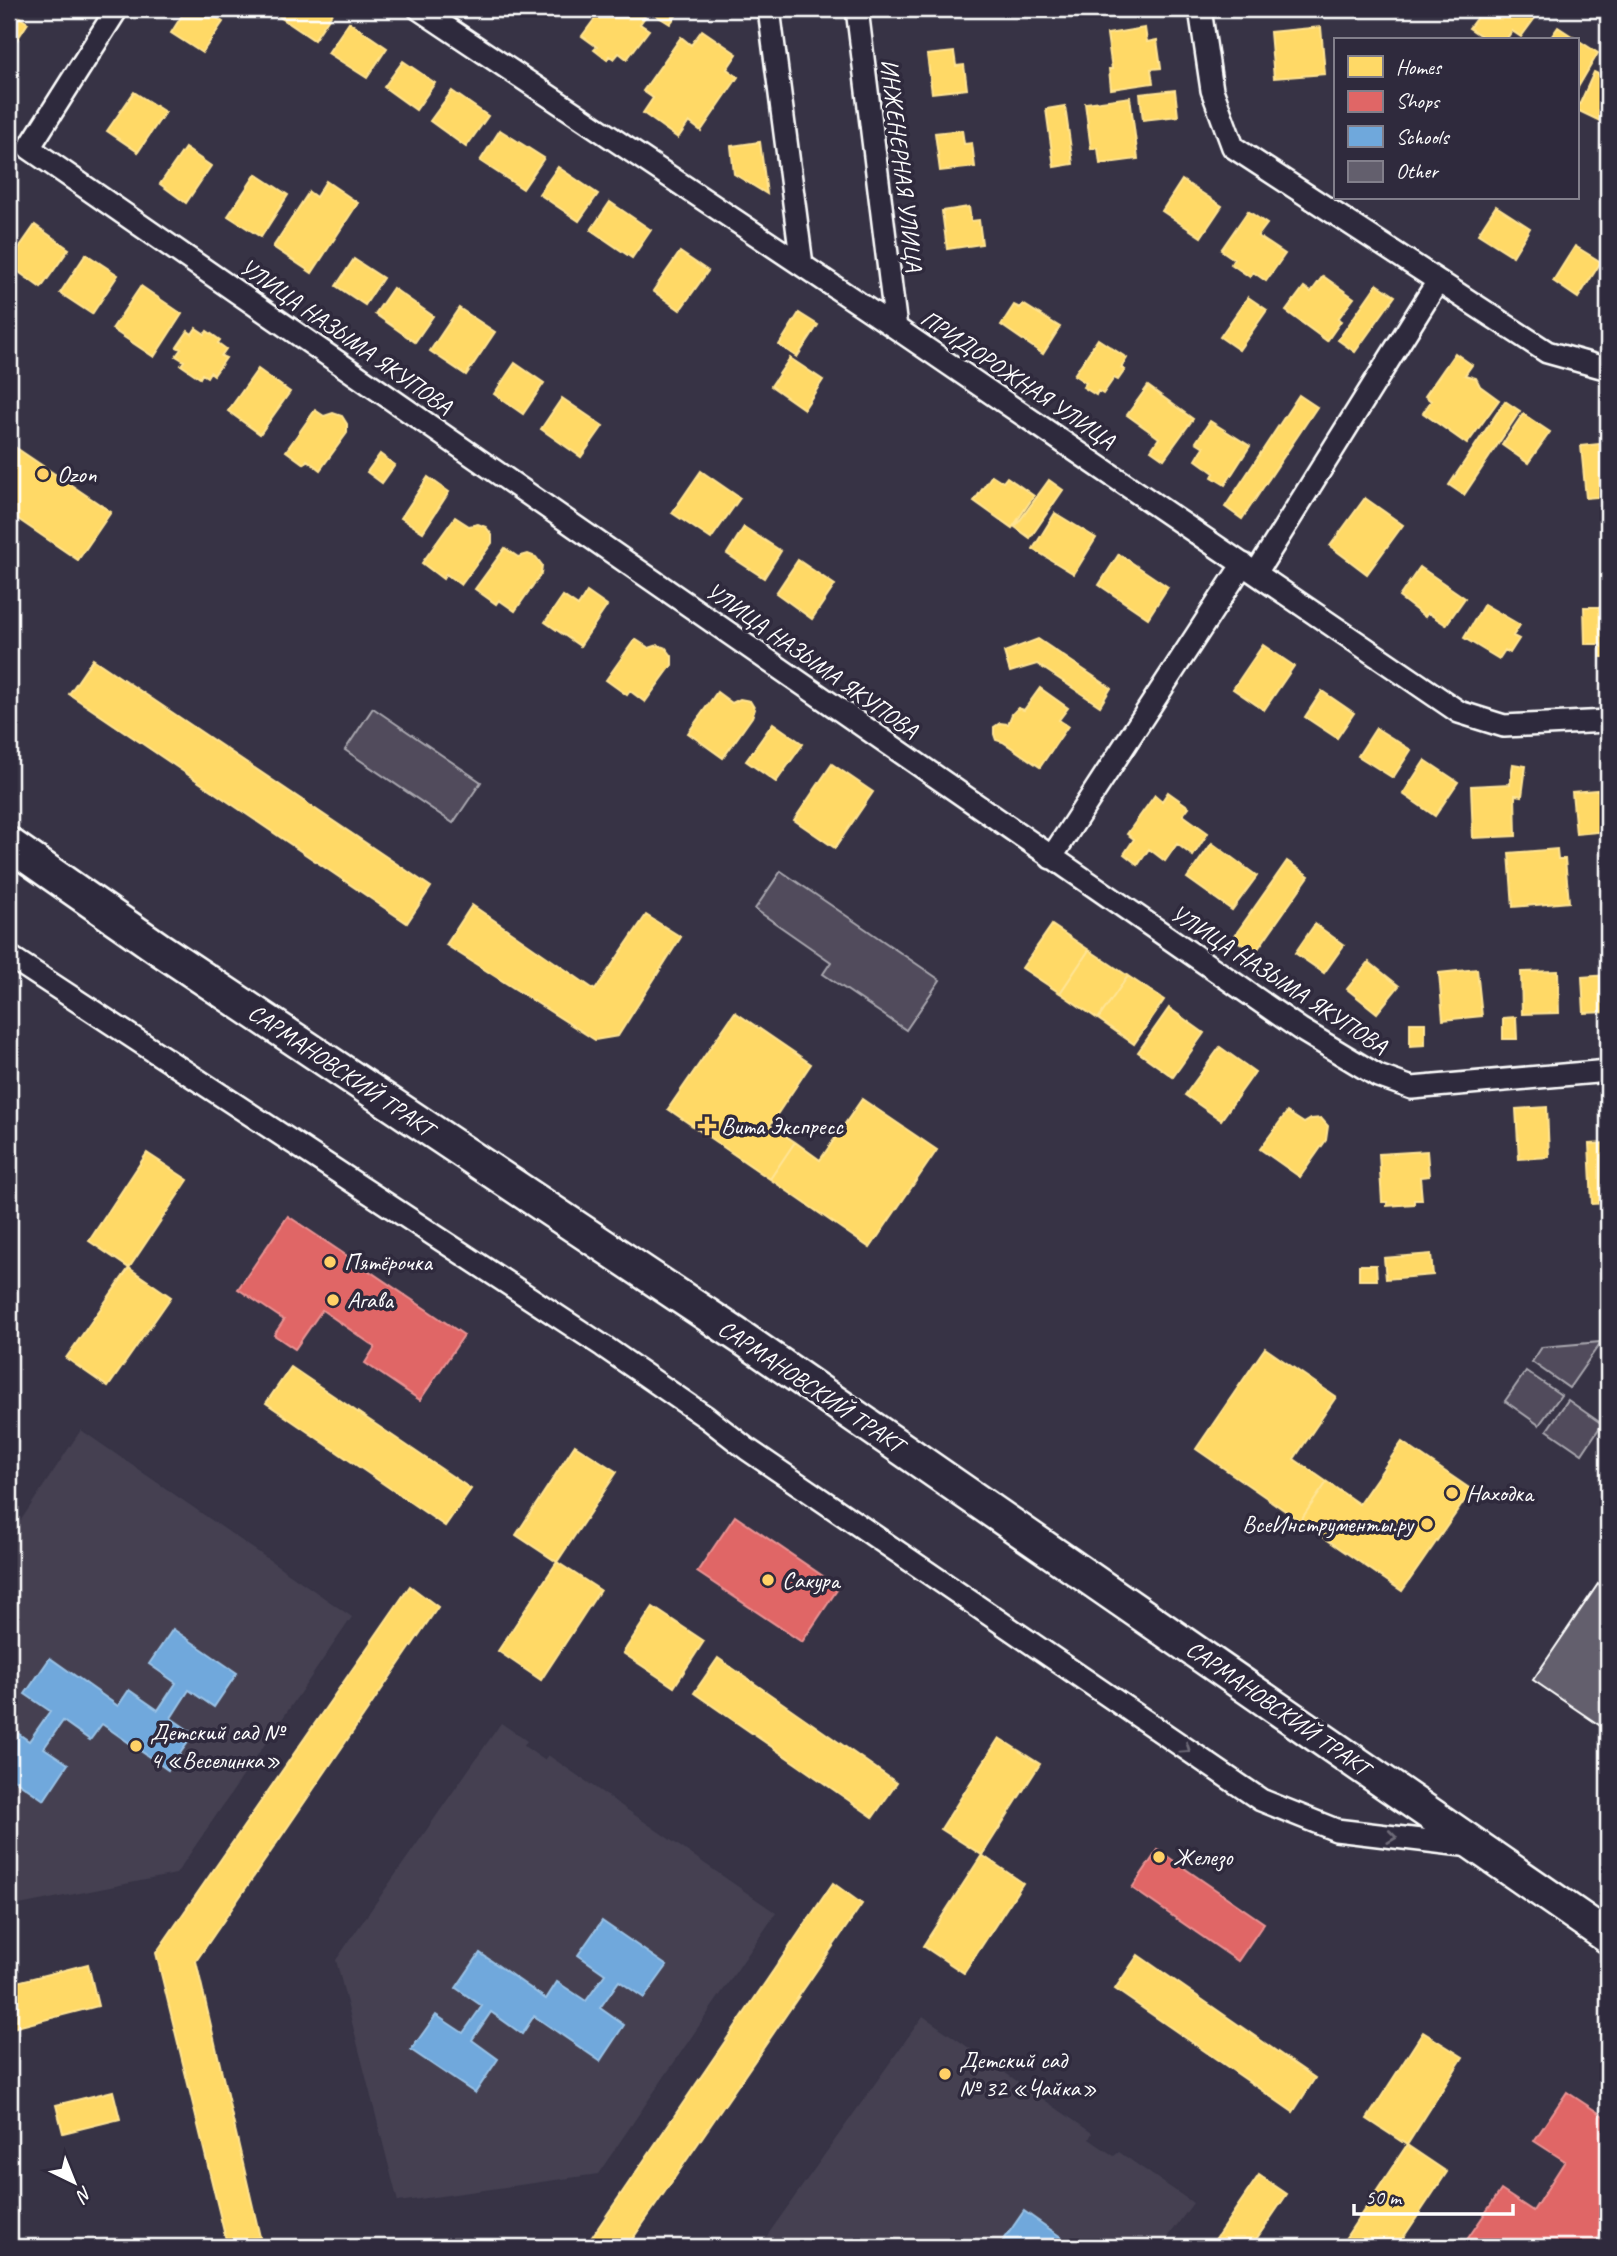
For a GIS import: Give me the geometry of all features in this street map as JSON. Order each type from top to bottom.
[{"type":"main road","name":"САРМАНОВСКИЙ ТРАКТ","points":[[9,844],[158,948],[745,1340],[1608,1937]]},
{"type":"street","name":"УЛИЦА НАЗЫМА ЯКУПОВА","points":[[117,9],[29,148],[1051,858],[1300,1029],[1378,1076],[1412,1088],[1608,1071]]},
{"type":"street","name":"ПРИДОРОЖНАЯ УЛИЦА","points":[[419,9],[896,328],[1459,712],[1504,726],[1608,721]]},
{"type":"street","points":[[769,9],[802,265]]},
{"type":"street","name":"ИНЖЕНЕРНАЯ УЛИЦА","points":[[856,9],[896,328]]},
{"type":"street","points":[[1200,9],[1212,90],[1233,147],[1548,352],[1608,369]]},
{"type":"street","points":[[1051,858],[1250,569],[1438,281]]},
{"type":"street","points":[[9,956],[603,1346],[706,1417],[747,1449],[1261,1800],[1336,1830],[1479,1847]]},
{"type":"shaded area","points":[[373,708],[481,782],[453,823],[345,750]]},
{"type":"shaded area","points":[[781,871],[940,980],[906,1030],[823,974],[831,962],[755,909]]},
{"type":"shaded area","points":[[1601,1342],[1569,1388],[1532,1362],[1542,1347]]},
{"type":"shaded area","points":[[1526,1371],[1561,1395],[1539,1425],[1505,1401]]},
{"type":"shaded area","points":[[1568,1400],[1602,1424],[1582,1454],[1547,1430]]},
{"type":"shaded area","name":"Детский сад № 4 «Веселинка»","points":[[81,1430],[352,1617],[176,1874],[9,1907],[9,1538]]},
{"type":"shaded area","points":[[501,1723],[527,1741],[524,1746],[544,1760],[548,1755],[776,1913],[598,2174],[398,2202],[336,1960]]},
{"type":"shaded area","name":"Детский сад № 32 «Чайка»","points":[[923,2016],[1092,2133],[1089,2139],[1114,2156],[1119,2152],[1193,2203],[1161,2247],[759,2247]]},
{"type":"building: Homes","points":[[186,9],[203,9],[223,22],[202,53],[171,33]]},
{"type":"building: Homes","points":[[277,9],[329,9],[333,12],[314,40],[274,13]]},
{"type":"building: Homes","points":[[602,9],[634,9],[645,17],[640,24],[649,30],[627,59],[619,53],[614,59],[609,56],[607,60],[594,50],[597,47],[582,36]]},
{"type":"building: Homes","points":[[657,9],[681,9],[670,24],[654,14]]},
{"type":"building: Homes","points":[[1483,9],[1523,9],[1535,18],[1521,37],[1512,31],[1507,38],[1484,38],[1469,28]]},
{"type":"building: Homes","points":[[9,10],[28,23],[9,52]]},
{"type":"building: Homes","points":[[349,22],[387,48],[367,78],[328,53]]},
{"type":"building: Homes","points":[[1321,27],[1325,74],[1274,78],[1270,32]]},
{"type":"building: Homes","points":[[1558,27],[1575,38],[1550,38]]},
{"type":"building: Homes","points":[[1145,28],[1147,42],[1157,40],[1161,68],[1151,69],[1153,83],[1111,89],[1109,69],[1112,69],[1107,34]]},
{"type":"building: Homes","points":[[702,30],[737,54],[727,69],[738,77],[701,131],[689,122],[678,138],[643,113],[653,98],[643,91],[681,37],[691,45]]},
{"type":"building: Homes","points":[[1578,40],[1598,53],[1578,87]]},
{"type":"building: Homes","points":[[954,52],[956,66],[964,65],[967,89],[932,93],[927,55]]},
{"type":"building: Homes","points":[[403,61],[435,83],[416,110],[384,87]]},
{"type":"building: Homes","points":[[1594,72],[1608,79],[1608,125],[1578,110]]},
{"type":"building: Homes","points":[[1175,90],[1178,116],[1143,120],[1140,94]]},
{"type":"building: Homes","points":[[452,91],[488,116],[466,147],[430,121]]},
{"type":"building: Homes","points":[[134,92],[165,112],[138,152],[107,131]]},
{"type":"building: Homes","points":[[1130,97],[1138,159],[1100,164],[1098,148],[1091,149],[1085,103]]},
{"type":"building: Homes","points":[[1065,106],[1073,164],[1054,167],[1046,109]]},
{"type":"building: Homes","points":[[500,130],[544,158],[523,189],[480,161]]},
{"type":"building: Homes","points":[[962,130],[964,144],[972,143],[975,167],[940,171],[935,133]]},
{"type":"building: Homes","points":[[760,142],[767,194],[734,174],[731,146]]},
{"type":"building: Homes","points":[[185,148],[211,166],[186,203],[160,184]]},
{"type":"building: Homes","points":[[558,167],[598,194],[579,221],[539,194]]},
{"type":"building: Homes","points":[[256,174],[288,195],[261,237],[228,216]]},
{"type":"building: Homes","points":[[1182,180],[1222,206],[1201,237],[1162,211]]},
{"type":"building: Homes","points":[[326,181],[358,203],[312,273],[273,247],[309,192],[316,197]]},
{"type":"building: Homes","points":[[610,202],[651,230],[632,258],[591,230]]},
{"type":"building: Homes","points":[[1496,206],[1530,228],[1513,256],[1478,234]]},
{"type":"building: Homes","points":[[969,207],[971,221],[979,220],[982,244],[947,249],[942,211]]},
{"type":"building: Homes","points":[[1248,211],[1267,224],[1258,236],[1285,254],[1266,281],[1253,272],[1250,277],[1231,264],[1234,259],[1221,250]]},
{"type":"building: Homes","points":[[35,225],[69,249],[41,288],[9,265]]},
{"type":"building: Homes","points":[[1575,246],[1601,262],[1578,298],[1553,281]]},
{"type":"building: Homes","points":[[680,252],[708,271],[680,310],[653,291]]},
{"type":"building: Homes","points":[[86,254],[118,275],[92,314],[60,293]]},
{"type":"building: Homes","points":[[354,259],[383,278],[365,305],[336,286]]},
{"type":"building: Homes","points":[[1323,276],[1354,298],[1338,319],[1341,321],[1327,341],[1286,311],[1304,287],[1311,292]]},
{"type":"building: Homes","points":[[1377,284],[1395,296],[1355,352],[1338,340]]},
{"type":"building: Homes","points":[[141,286],[182,314],[154,357],[112,329]]},
{"type":"building: Homes","points":[[393,288],[433,316],[415,342],[375,314]]},
{"type":"building: Homes","points":[[1248,297],[1267,310],[1239,350],[1220,337]]},
{"type":"building: Homes","points":[[1023,304],[1060,327],[1043,354],[1001,325],[1014,305],[1020,308]]},
{"type":"building: Homes","points":[[459,308],[495,332],[466,375],[430,351]]},
{"type":"building: Homes","points":[[799,313],[818,325],[797,357],[779,345]]},
{"type":"building: Homes","points":[[196,328],[205,334],[207,331],[220,340],[218,343],[226,349],[221,356],[226,358],[214,375],[210,372],[207,377],[202,374],[200,378],[181,365],[184,361],[176,356],[181,349],[177,347],[188,331],[192,334]]},
{"type":"building: Homes","points":[[1098,339],[1127,358],[1121,368],[1125,370],[1118,380],[1114,378],[1103,394],[1098,391],[1096,395],[1083,387],[1086,383],[1074,375]]},
{"type":"building: Homes","points":[[1455,353],[1472,365],[1465,375],[1476,378],[1480,386],[1499,400],[1467,444],[1423,413],[1431,401],[1425,396]]},
{"type":"building: Homes","points":[[790,358],[823,380],[804,409],[771,386]]},
{"type":"building: Homes","points":[[515,363],[544,383],[523,414],[494,394]]},
{"type":"building: Homes","points":[[258,369],[290,392],[260,434],[228,411]]},
{"type":"building: Homes","points":[[1148,386],[1193,419],[1164,459],[1151,450],[1159,438],[1127,415]]},
{"type":"building: Homes","points":[[1299,395],[1317,407],[1242,519],[1225,507]]},
{"type":"building: Homes","points":[[562,398],[603,426],[581,457],[541,429]]},
{"type":"building: Homes","points":[[1505,401],[1520,411],[1464,495],[1449,485]]},
{"type":"building: Homes","points":[[315,410],[324,416],[333,413],[342,416],[347,424],[347,433],[320,470],[307,460],[304,464],[286,451]]},
{"type":"building: Homes","points":[[1523,414],[1550,432],[1528,463],[1502,445]]},
{"type":"building: Homes","points":[[1210,421],[1250,446],[1225,485],[1212,477],[1214,473],[1196,460],[1204,447],[1196,442]]},
{"type":"building: Homes","points":[[9,443],[111,512],[78,560],[9,513]]},
{"type":"building: Homes","points":[[1608,443],[1608,496],[1586,498],[1581,446]]},
{"type":"building: Homes","points":[[380,454],[395,465],[382,483],[367,472]]},
{"type":"building: Homes","points":[[701,471],[740,498],[711,539],[672,513]]},
{"type":"building: Homes","points":[[992,475],[1003,482],[1007,477],[1034,496],[1012,528],[974,501]]},
{"type":"building: Homes","points":[[428,477],[449,492],[423,532],[401,518]]},
{"type":"building: Homes","points":[[1049,480],[1063,490],[1030,538],[1015,527]]},
{"type":"building: Homes","points":[[1365,498],[1403,525],[1367,574],[1330,546]]},
{"type":"building: Homes","points":[[1055,513],[1096,538],[1074,574],[1033,549]]},
{"type":"building: Homes","points":[[455,517],[469,526],[478,524],[486,527],[492,535],[492,543],[461,585],[446,574],[443,579],[422,563]]},
{"type":"building: Homes","points":[[744,527],[781,551],[764,578],[727,554]]},
{"type":"building: Homes","points":[[505,548],[518,557],[528,554],[536,557],[542,565],[541,574],[515,611],[499,600],[496,604],[475,589]]},
{"type":"building: Homes","points":[[1119,554],[1168,587],[1148,618],[1099,585]]},
{"type":"building: Homes","points":[[798,560],[835,585],[812,619],[776,593]]},
{"type":"building: Homes","points":[[1420,567],[1465,598],[1446,625],[1428,613],[1425,617],[1399,597]]},
{"type":"building: Homes","points":[[587,592],[607,606],[580,646],[545,622],[563,596],[578,606]]},
{"type":"building: Homes","points":[[1602,602],[1608,602],[1608,657],[1601,657],[1601,644],[1585,644],[1584,607],[1602,607]]},
{"type":"building: Homes","points":[[1484,604],[1520,625],[1513,636],[1519,639],[1510,653],[1505,650],[1499,659],[1464,638]]},
{"type":"building: Homes","points":[[635,639],[649,648],[658,645],[666,648],[672,656],[672,665],[645,702],[630,691],[627,695],[606,680]]},
{"type":"building: Homes","points":[[1038,639],[1111,688],[1100,706],[1037,664],[1010,672],[1004,652]]},
{"type":"building: Homes","points":[[1263,645],[1294,666],[1264,710],[1233,689]]},
{"type":"building: Homes","points":[[93,659],[431,887],[407,923],[69,694]]},
{"type":"building: Homes","points":[[1040,688],[1068,708],[1059,720],[1068,726],[1040,767],[996,740],[994,727],[1000,723],[1008,724],[1012,714],[1018,708],[1024,710]]},
{"type":"building: Homes","points":[[1322,691],[1354,713],[1337,738],[1305,717]]},
{"type":"building: Homes","points":[[717,692],[732,703],[740,699],[750,701],[755,709],[723,758],[688,733]]},
{"type":"building: Homes","points":[[773,723],[803,744],[776,782],[746,761]]},
{"type":"building: Homes","points":[[1376,728],[1411,750],[1393,778],[1358,756]]},
{"type":"building: Homes","points":[[1425,760],[1458,782],[1435,816],[1403,794]]},
{"type":"building: Homes","points":[[832,764],[873,792],[835,848],[794,820]]},
{"type":"building: Homes","points":[[1513,764],[1526,766],[1522,796],[1515,795],[1516,836],[1473,838],[1471,786],[1510,784]]},
{"type":"building: Homes","points":[[1608,789],[1608,831],[1576,834],[1572,792]]},
{"type":"building: Homes","points":[[1168,792],[1189,807],[1183,815],[1208,833],[1193,856],[1177,844],[1165,861],[1149,849],[1138,865],[1124,854],[1134,839],[1127,834],[1155,795],[1162,801]]},
{"type":"building: Homes","points":[[1212,843],[1257,876],[1232,910],[1187,878]]},
{"type":"building: Homes","points":[[1557,849],[1558,859],[1565,859],[1569,902],[1513,907],[1509,853]]},
{"type":"building: Homes","points":[[1287,861],[1309,876],[1255,953],[1233,938]]},
{"type":"building: Homes","points":[[472,905],[595,990],[646,915],[681,937],[618,1036],[595,1040],[446,945]]},
{"type":"building: Homes","points":[[1315,924],[1344,945],[1324,973],[1295,953]]},
{"type":"building: Homes","points":[[1052,925],[1089,950],[1060,993],[1022,968]]},
{"type":"building: Homes","points":[[1089,950],[1128,976],[1098,1019],[1060,993]]},
{"type":"building: Homes","points":[[1369,962],[1399,986],[1377,1013],[1347,989]]},
{"type":"building: Homes","points":[[1477,969],[1482,1016],[1443,1020],[1439,973]]},
{"type":"building: Homes","points":[[1558,971],[1559,1013],[1522,1014],[1521,972]]},
{"type":"building: Homes","points":[[1608,975],[1608,1012],[1584,1013],[1582,977]]},
{"type":"building: Homes","points":[[1128,976],[1164,1000],[1134,1044],[1098,1019]]},
{"type":"building: Homes","points":[[1169,1008],[1204,1033],[1173,1077],[1138,1052]]},
{"type":"building: Homes","points":[[735,1012],[811,1064],[770,1125],[795,1142],[770,1179],[668,1109]]},
{"type":"building: Homes","points":[[1516,1017],[1517,1039],[1503,1039],[1503,1018]]},
{"type":"building: Homes","points":[[1410,1023],[1425,1023],[1425,1045],[1410,1046]]},
{"type":"building: Homes","points":[[1220,1047],[1255,1072],[1221,1120],[1185,1095]]},
{"type":"building: Homes","points":[[862,1099],[937,1150],[870,1248],[770,1179],[795,1142],[820,1160]]},
{"type":"building: Homes","points":[[1547,1107],[1549,1157],[1519,1159],[1516,1109]]},
{"type":"building: Homes","points":[[1287,1112],[1304,1123],[1321,1118],[1328,1126],[1326,1140],[1300,1177],[1260,1149]]},
{"type":"building: Homes","points":[[1608,1143],[1608,1203],[1592,1204],[1589,1144]]},
{"type":"building: Homes","points":[[1427,1151],[1429,1176],[1420,1177],[1422,1200],[1414,1200],[1414,1204],[1387,1206],[1387,1202],[1382,1202],[1379,1154]]},
{"type":"building: Homes","points":[[147,1153],[188,1180],[129,1268],[89,1241]]},
{"type":"building: Homes","points":[[1431,1254],[1433,1275],[1386,1279],[1384,1258]]},
{"type":"building: Homes","points":[[1359,1265],[1376,1265],[1377,1280],[1359,1280]]},
{"type":"building: Homes","points":[[129,1268],[171,1297],[108,1387],[66,1358]]},
{"type":"building: Homes","points":[[1265,1348],[1336,1397],[1294,1459],[1327,1482],[1300,1521],[1196,1449]]},
{"type":"building: Homes","points":[[291,1367],[471,1489],[445,1526],[266,1403]]},
{"type":"building: Homes","points":[[1402,1442],[1472,1490],[1402,1591],[1300,1521],[1327,1482],[1359,1504]]},
{"type":"building: Homes","points":[[575,1445],[617,1472],[557,1562],[516,1535]]},
{"type":"building: Homes","points":[[557,1562],[600,1590],[541,1680],[498,1651]]},
{"type":"building: Homes","points":[[410,1586],[438,1607],[196,1961],[260,2237],[227,2244],[156,1953]]},
{"type":"building: Homes","points":[[653,1607],[704,1641],[674,1687],[623,1653]]},
{"type":"building: Homes","points":[[718,1658],[897,1783],[873,1817],[694,1693]]},
{"type":"building: Homes","points":[[999,1738],[1040,1764],[982,1855],[941,1829]]},
{"type":"building: Homes","points":[[982,1855],[1023,1883],[964,1973],[923,1946]]},
{"type":"building: Homes","points":[[833,1883],[862,1904],[627,2247],[585,2247]]},
{"type":"building: Homes","points":[[1138,1955],[1315,2078],[1293,2112],[1115,1989]]},
{"type":"building: Homes","points":[[88,1964],[98,2006],[9,2029],[9,1984]]},
{"type":"building: Homes","points":[[1423,2032],[1463,2057],[1407,2145],[1367,2119]]},
{"type":"building: Homes","points":[[113,2091],[120,2119],[63,2133],[56,2105]]},
{"type":"building: Homes","points":[[1407,2145],[1447,2172],[1397,2247],[1351,2247],[1343,2242]]},
{"type":"building: Homes","points":[[1259,2175],[1287,2194],[1251,2247],[1210,2247]]},
{"type":"building: Shops","name":"Агава","points":[[288,1216],[464,1335],[420,1400],[365,1363],[375,1347],[322,1310],[295,1349],[274,1335],[284,1320],[238,1289]]},
{"type":"building: Shops","name":"Сакура","points":[[735,1516],[839,1587],[802,1642],[697,1572]]},
{"type":"building: Shops","points":[[1158,1850],[1264,1923],[1238,1961],[1132,1888]]},
{"type":"building: Shops","points":[[1567,2092],[1608,2119],[1608,2223],[1592,2247],[1462,2247],[1501,2190],[1533,2211],[1565,2161],[1534,2141]]},
{"type":"building: Schools","points":[[173,1629],[237,1673],[214,1707],[189,1690],[171,1718],[194,1734],[168,1770],[102,1724],[90,1740],[63,1721],[44,1748],[68,1764],[44,1800],[9,1776],[9,1727],[29,1741],[50,1711],[25,1694],[50,1658],[118,1706],[129,1690],[158,1710],[176,1683],[149,1664]]},
{"type":"building: Schools","points":[[602,1921],[667,1966],[644,1998],[619,1981],[600,2008],[624,2025],[600,2061],[534,2016],[522,2034],[491,2012],[472,2040],[498,2059],[475,2093],[411,2050],[436,2015],[463,2033],[482,2006],[456,1988],[480,1953],[546,1999],[557,1982],[586,2001],[605,1974],[578,1955]]},
{"type":"building: Schools","points":[[1024,2211],[1075,2247],[1005,2247],[1001,2244]]},
{"type":"building: Other","points":[[1598,1584],[1608,1591],[1608,1731],[1533,1680]]},
{"type":"place","name":"Ozon","points":[[43,474]]},
{"type":"place","name":"Вита Экспресс","points":[[707,1126]]},
{"type":"place","name":"Пятёрочка","points":[[330,1262]]},
{"type":"place","name":"Агава","points":[[333,1300]]},
{"type":"place","name":"Находка","points":[[1452,1493]]},
{"type":"place","name":"ВсеИнструменты.ру","points":[[1427,1524]]},
{"type":"place","name":"Сакура","points":[[768,1580]]},
{"type":"place","name":"Детский сад № 4 «Веселинка»","points":[[136,1746]]},
{"type":"place","name":"Железо","points":[[1159,1857]]},
{"type":"place","name":"Детский сад № 32 «Чайка»","points":[[945,2074]]}]
